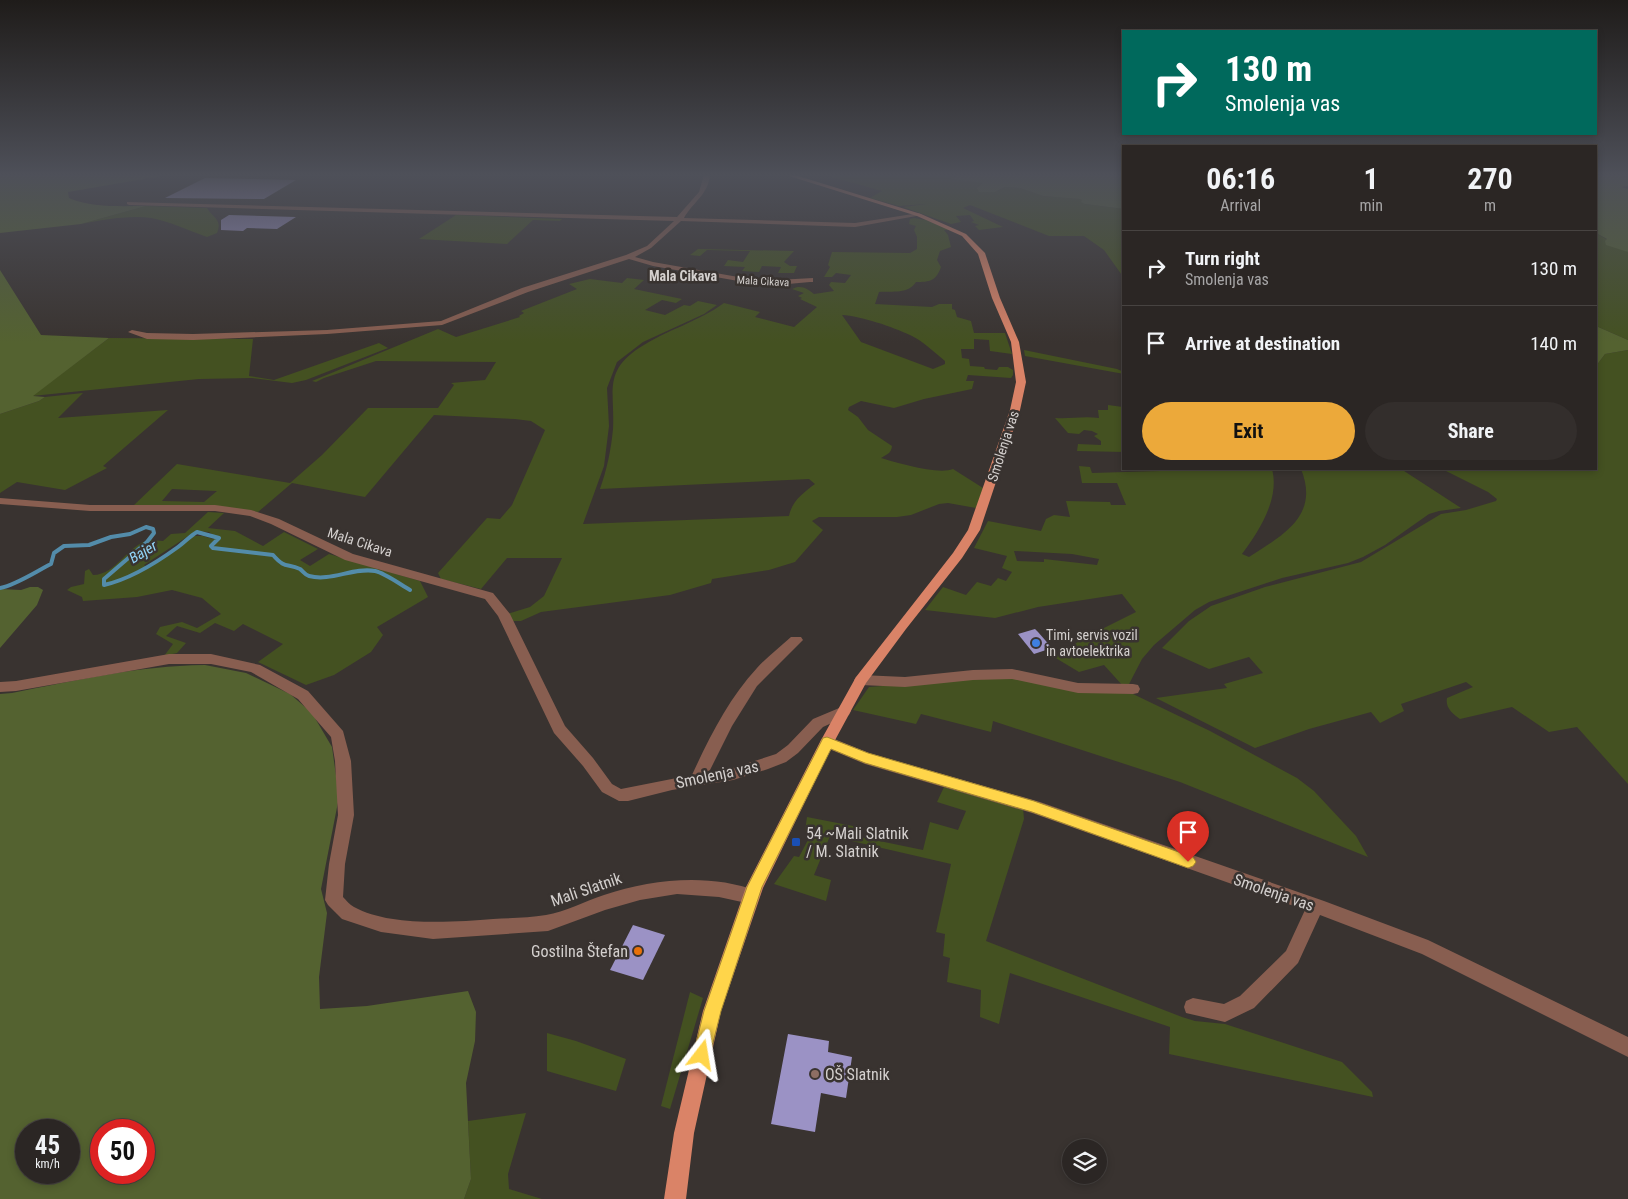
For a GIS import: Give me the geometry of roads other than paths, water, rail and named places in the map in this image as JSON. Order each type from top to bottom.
[{"type":"main road","name":"Smolenja vas","points":[[827,742],[862,680],[901,626],[958,555],[974,530],[997,466],[1020,389],[1020,365],[1015,342],[996,298],[981,253],[964,235],[955,231]]},
{"type":"main road","points":[[675,1199],[684,1132],[712,1011],[751,896],[827,742]]},
{"type":"street","name":"Mala Cikava","points":[[132,332],[147,336],[193,337],[327,332],[442,323],[525,290],[629,258],[648,247],[666,231]]},
{"type":"street","name":"Mala Cikava","points":[[629,258],[728,279],[779,284],[810,280]]},
{"type":"street","name":"Mala Cikava","points":[[0,501],[80,508],[172,507],[249,513],[267,518],[349,557],[482,594],[495,602],[504,614],[559,729],[588,762]]},
{"type":"street","points":[[698,779],[708,757],[750,686],[796,640]]},
{"type":"street","name":"Mali Slatnik","points":[[0,687],[36,683],[169,659],[211,659],[255,668],[288,685],[303,695],[338,735],[343,761],[346,815],[337,864],[334,900],[348,913],[382,924],[433,931],[548,924],[605,902],[640,892],[677,887],[719,890],[751,896]]},
{"type":"street","points":[[862,680],[905,682],[973,675],[1012,674],[1078,688],[1133,689]]},
{"type":"street","name":"Smolenja vas","points":[[588,762],[607,788],[618,795],[628,795],[698,779],[733,774],[781,758],[793,749],[818,723],[844,710]]},
{"type":"street","name":"Smolenja vas","points":[[827,742],[865,758],[1034,807],[1428,948],[1628,1046]]},
{"type":"street","points":[[1193,1007],[1225,1013],[1247,1002],[1292,958],[1315,906]]},
{"type":"waterway","name":"Bajer","points":[[0,588],[19,581],[51,564],[54,553],[64,546],[89,545],[111,537],[130,534],[146,527],[153,529],[154,533],[147,542],[104,579],[104,585],[124,579],[143,570],[170,553],[197,532],[219,538],[211,546],[213,548],[273,555],[283,564],[296,567],[309,576],[326,577],[358,571],[375,571],[410,590]]},
{"type":"place","name":"Timi, servis vozil in avtoelektrika","points":[[1036,643]]},
{"type":"place","name":"54 ~Mali Slatnik / M. Slatnik","points":[[796,842]]},
{"type":"place","name":"Gostilna Štefan","points":[[638,951]]},
{"type":"place","name":"OŠ Slatnik","points":[[815,1074]]},
{"type":"district","name":"Mala Cikava","points":[[683,276]]}]
